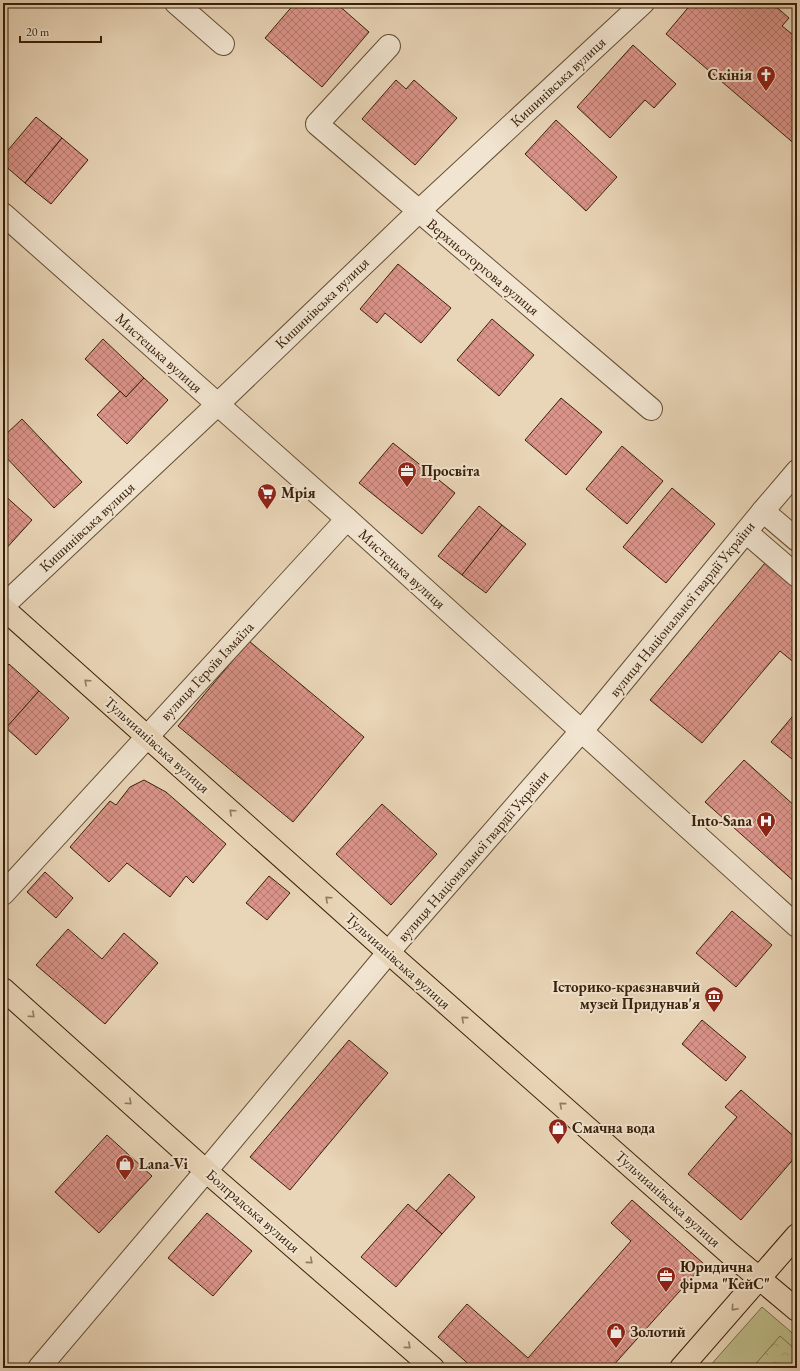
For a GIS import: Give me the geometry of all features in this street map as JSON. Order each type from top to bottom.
[{"type":"main road","name":"Тульчианівська вулиця","points":[[3,607],[389,953],[730,1254],[797,1310]]},
{"type":"main road","name":"Болградська вулиця","points":[[3,989],[206,1171],[433,1368]]},
{"type":"main road","points":[[681,1368],[797,1235]]},
{"type":"street","points":[[176,3],[224,44]]},
{"type":"street","name":"Кишинівська вулиця","points":[[3,607],[637,5]]},
{"type":"street","name":"Верхньоторгова вулиця","points":[[390,46],[317,124],[418,212],[651,409]]},
{"type":"street","name":"Мистецька вулиця","points":[[3,214],[347,519],[797,926]]},
{"type":"street","name":"вулиця Національної гвардії України","points":[[39,1368],[389,953],[581,732],[797,471]]},
{"type":"street","points":[[763,511],[797,540]]},
{"type":"street","name":"вулиця Героїв Ізмаїла","points":[[3,894],[347,519]]},
{"type":"street","points":[[746,532],[797,576]]},
{"type":"green space","points":[[762,1307],[797,1337],[797,1368],[708,1368]]},
{"type":"green space","points":[[780,1336],[797,1351],[797,1368],[752,1368]]},
{"type":"building","points":[[295,3],[336,3],[369,32],[322,87],[265,38]]},
{"type":"building","name":"Скінія","points":[[692,3],[772,3],[789,18],[782,26],[797,38],[797,146],[666,34]]},
{"type":"building","points":[[633,45],[676,84],[654,108],[645,100],[610,138],[577,107]]},
{"type":"building","points":[[396,80],[406,89],[414,80],[457,118],[415,165],[362,119]]},
{"type":"building","points":[[36,117],[62,138],[25,183],[3,164],[3,156]]},
{"type":"building","points":[[556,120],[617,177],[586,211],[525,154]]},
{"type":"building","points":[[62,138],[88,160],[51,204],[25,183]]},
{"type":"building","points":[[398,264],[451,308],[421,343],[385,313],[377,323],[360,309]]},
{"type":"building","points":[[492,319],[534,355],[499,396],[457,360]]},
{"type":"building","points":[[103,339],[144,378],[126,397],[85,359]]},
{"type":"building","points":[[144,378],[168,400],[127,444],[97,415],[120,391],[126,397]]},
{"type":"building","points":[[561,398],[602,432],[566,475],[525,440]]},
{"type":"building","points":[[22,419],[82,482],[54,508],[3,454],[3,437]]},
{"type":"building","name":"Просвіта","points":[[393,443],[455,493],[422,534],[359,483]]},
{"type":"building","points":[[622,446],[663,481],[627,524],[586,489]]},
{"type":"building","points":[[672,488],[715,524],[666,583],[623,547]]},
{"type":"building","points":[[3,494],[32,520],[3,552]]},
{"type":"building","points":[[479,506],[502,525],[462,575],[438,556]]},
{"type":"building","points":[[502,525],[526,544],[486,593],[462,575]]},
{"type":"building","points":[[765,563],[797,590],[797,665],[780,651],[702,743],[650,700]]},
{"type":"building","points":[[249,641],[364,737],[293,822],[178,726]]},
{"type":"building","points":[[9,664],[39,691],[6,728],[3,726],[3,671]]},
{"type":"building","points":[[39,691],[69,718],[36,755],[6,728]]},
{"type":"building","points":[[797,711],[797,763],[771,742]]},
{"type":"building","points":[[744,760],[797,808],[797,884],[705,802]]},
{"type":"building","points":[[144,780],[166,792],[226,844],[193,883],[186,876],[170,897],[127,863],[109,882],[70,847],[110,801],[116,805],[130,787]]},
{"type":"building","points":[[382,804],[437,854],[391,905],[336,854]]},
{"type":"building","points":[[45,872],[73,898],[56,918],[27,892]]},
{"type":"building","points":[[269,876],[290,893],[267,920],[246,903]]},
{"type":"building","points":[[732,911],[772,945],[736,987],[696,953]]},
{"type":"building","points":[[68,929],[102,959],[124,933],[158,963],[105,1024],[36,965]]},
{"type":"building","points":[[702,1020],[746,1057],[726,1081],[682,1044]]},
{"type":"building","points":[[349,1040],[388,1073],[290,1190],[250,1157]]},
{"type":"building","points":[[741,1090],[797,1139],[797,1155],[741,1220],[688,1174],[737,1117],[725,1107]]},
{"type":"building","points":[[107,1135],[152,1176],[99,1233],[55,1192]]},
{"type":"building","points":[[449,1174],[475,1197],[442,1234],[416,1211]]},
{"type":"building","points":[[632,1200],[704,1264],[611,1368],[473,1368],[438,1337],[467,1304],[528,1358],[631,1241],[611,1223]]},
{"type":"building","points":[[408,1204],[442,1234],[396,1287],[361,1257]]},
{"type":"building","points":[[207,1213],[252,1251],[213,1296],[168,1258]]},
{"type":"place","name":"Скінія","points":[[766,92]]},
{"type":"place","name":"Просвіта","points":[[407,488]]},
{"type":"place","name":"Мрія","points":[[267,510]]},
{"type":"place","name":"Into-Sana","points":[[766,838]]},
{"type":"place","name":"Історико-краєзнавчий музей Придунав'я","points":[[714,1013]]},
{"type":"place","name":"Смачна вода","points":[[558,1145]]},
{"type":"place","name":"Lana-Vi","points":[[125,1181]]},
{"type":"place","name":"Юридична фірма \"КейС\"","points":[[666,1293]]},
{"type":"place","name":"Золотий","points":[[616,1349]]}]
